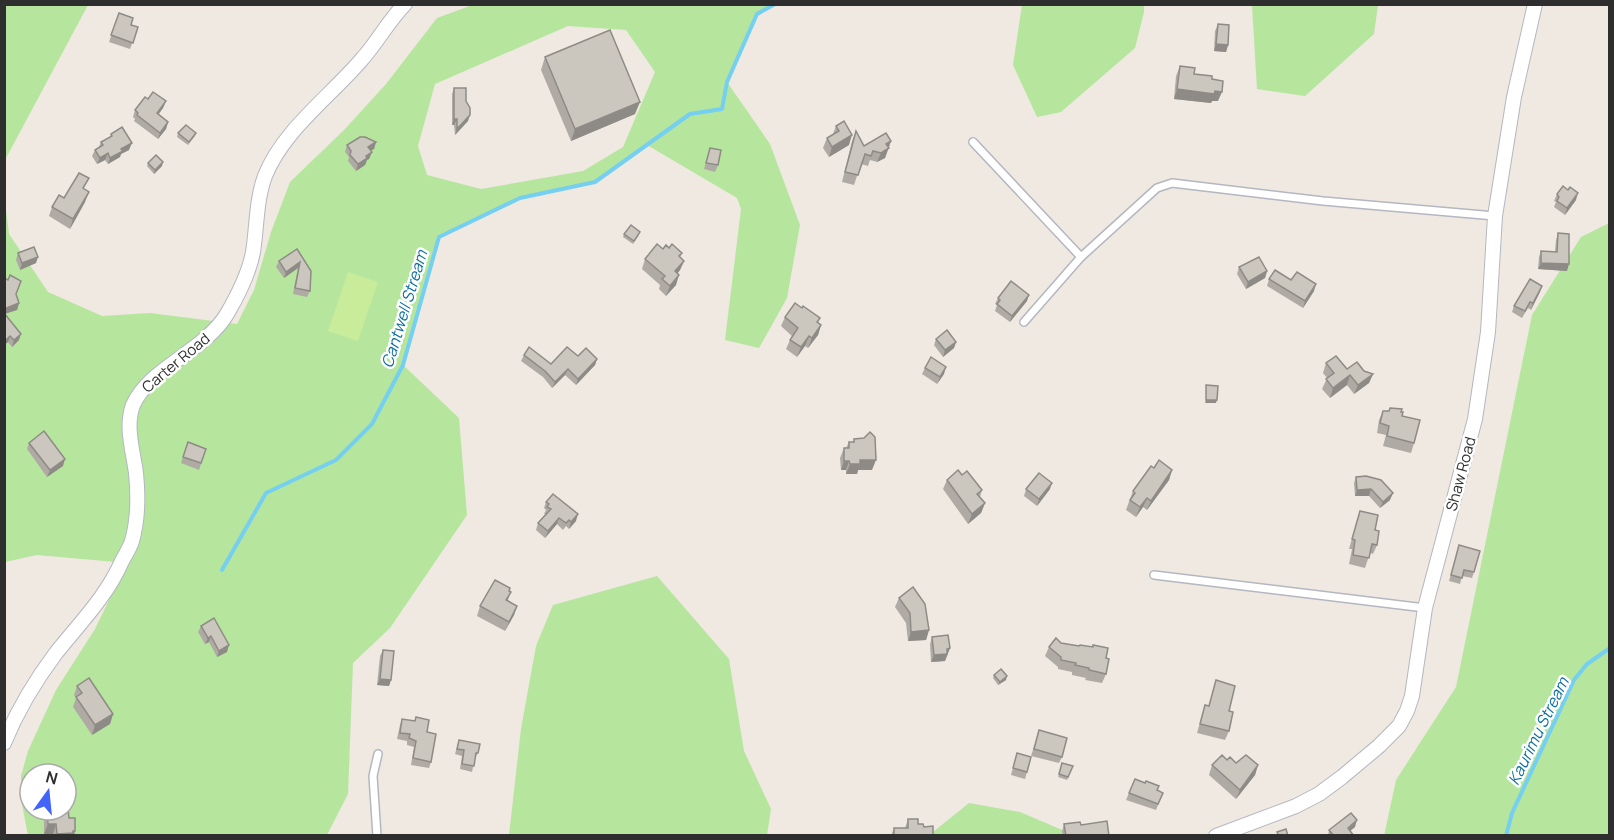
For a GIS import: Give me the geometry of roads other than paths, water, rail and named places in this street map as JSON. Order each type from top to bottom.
[{"type":"street","name":"Carter Road","points":[[4,743],[29,692],[105,590],[121,565],[132,540],[136,512],[136,475],[130,423],[133,407],[140,394],[152,381],[202,343],[226,316],[246,279],[252,254],[260,194],[275,157],[286,140],[363,58],[405,4]]},
{"type":"street","name":"Shaw Road","points":[[1216,836],[1296,806],[1319,794],[1371,752],[1398,726],[1407,711],[1412,696],[1425,608],[1475,419],[1488,332],[1495,216],[1514,97],[1535,4]]},
{"type":"lane","points":[[973,142],[1081,257]]},
{"type":"lane","points":[[1024,322],[1081,257],[1157,188],[1172,183],[1323,201],[1495,216]]},
{"type":"lane","points":[[1154,574],[1425,608]]},
{"type":"lane","points":[[376,836],[373,776],[378,754]]},
{"type":"waterway","name":"Cantwell Stream","points":[[222,570],[266,493],[336,460],[372,424],[403,365],[439,237],[520,198],[595,182],[690,114],[722,109],[727,82],[757,14],[775,4]]},
{"type":"waterway","name":"Kaurimu Stream","points":[[1506,836],[1512,813],[1574,680],[1587,664],[1610,648]]}]
